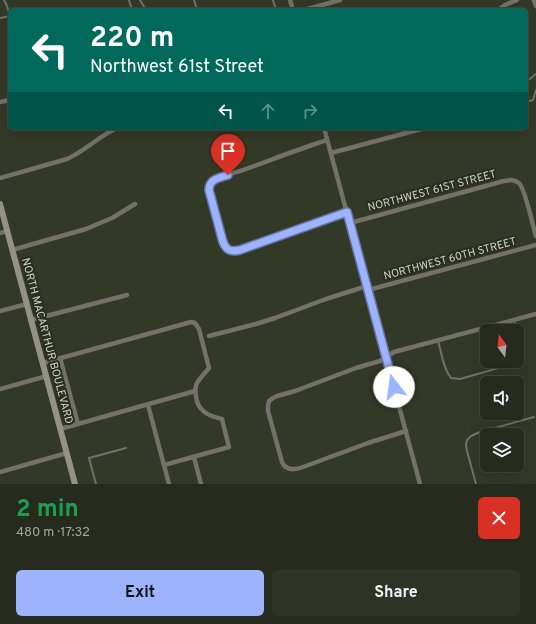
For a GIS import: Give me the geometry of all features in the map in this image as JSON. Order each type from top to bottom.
[{"type":"main road","name":"NORTH MACARTHUR BOULEVARD","points":[[0,204],[75,484]]},
{"type":"street","points":[[311,8],[340,0]]},
{"type":"street","points":[[501,8],[517,0]]},
{"type":"street","points":[[534,0],[536,6]]},
{"type":"street","points":[[0,178],[77,155],[112,130]]},
{"type":"street","points":[[325,130],[420,484]]},
{"type":"street","points":[[331,154],[418,130]]},
{"type":"street","points":[[328,140],[306,146],[242,171],[216,179],[211,182],[209,190],[225,248],[230,251],[240,250],[347,212]]},
{"type":"street","name":"NORTHWEST 61ST STREET","points":[[350,223],[504,181],[514,180],[519,182],[523,190],[536,236]]},
{"type":"street","points":[[12,250],[86,229],[106,221],[135,204]]},
{"type":"street","points":[[0,233],[7,231]]},
{"type":"street","name":"NORTHWEST 60TH STREET","points":[[208,336],[262,322],[326,299],[536,245]]},
{"type":"street","points":[[31,320],[127,295]]},
{"type":"street","points":[[0,311],[27,304]]},
{"type":"street","points":[[406,431],[368,443],[303,467],[293,469],[286,468],[283,466],[274,436],[268,406],[272,398],[380,361],[394,352],[536,314]]},
{"type":"street","points":[[43,363],[190,322],[195,323],[199,329],[209,368],[197,384],[195,391],[196,400],[198,405],[208,415],[222,420],[229,447],[164,465]]},
{"type":"street","points":[[60,358],[78,424]]},
{"type":"street","points":[[0,389],[47,376]]},
{"type":"street","points":[[60,428],[195,391]]},
{"type":"street","points":[[148,404],[169,484]]},
{"type":"street","points":[[0,472],[67,453]]},
{"type":"street","points":[[194,457],[201,484]]},
{"type":"lane","points":[[4,0],[8,9]]},
{"type":"lane","points":[[528,80],[536,74]]},
{"type":"lane","points":[[528,101],[533,100],[536,90]]},
{"type":"lane","points":[[438,340],[447,373],[451,378],[460,379],[475,376],[516,363],[520,358],[520,336],[514,320]]},
{"type":"lane","points":[[476,484],[467,451],[467,440],[471,436],[480,432],[534,417]]},
{"type":"lane","points":[[96,484],[89,458],[126,448]]},
{"type":"route","points":[[228,175],[211,182],[209,190],[225,248],[230,251],[240,250],[347,212],[394,387]]}]
